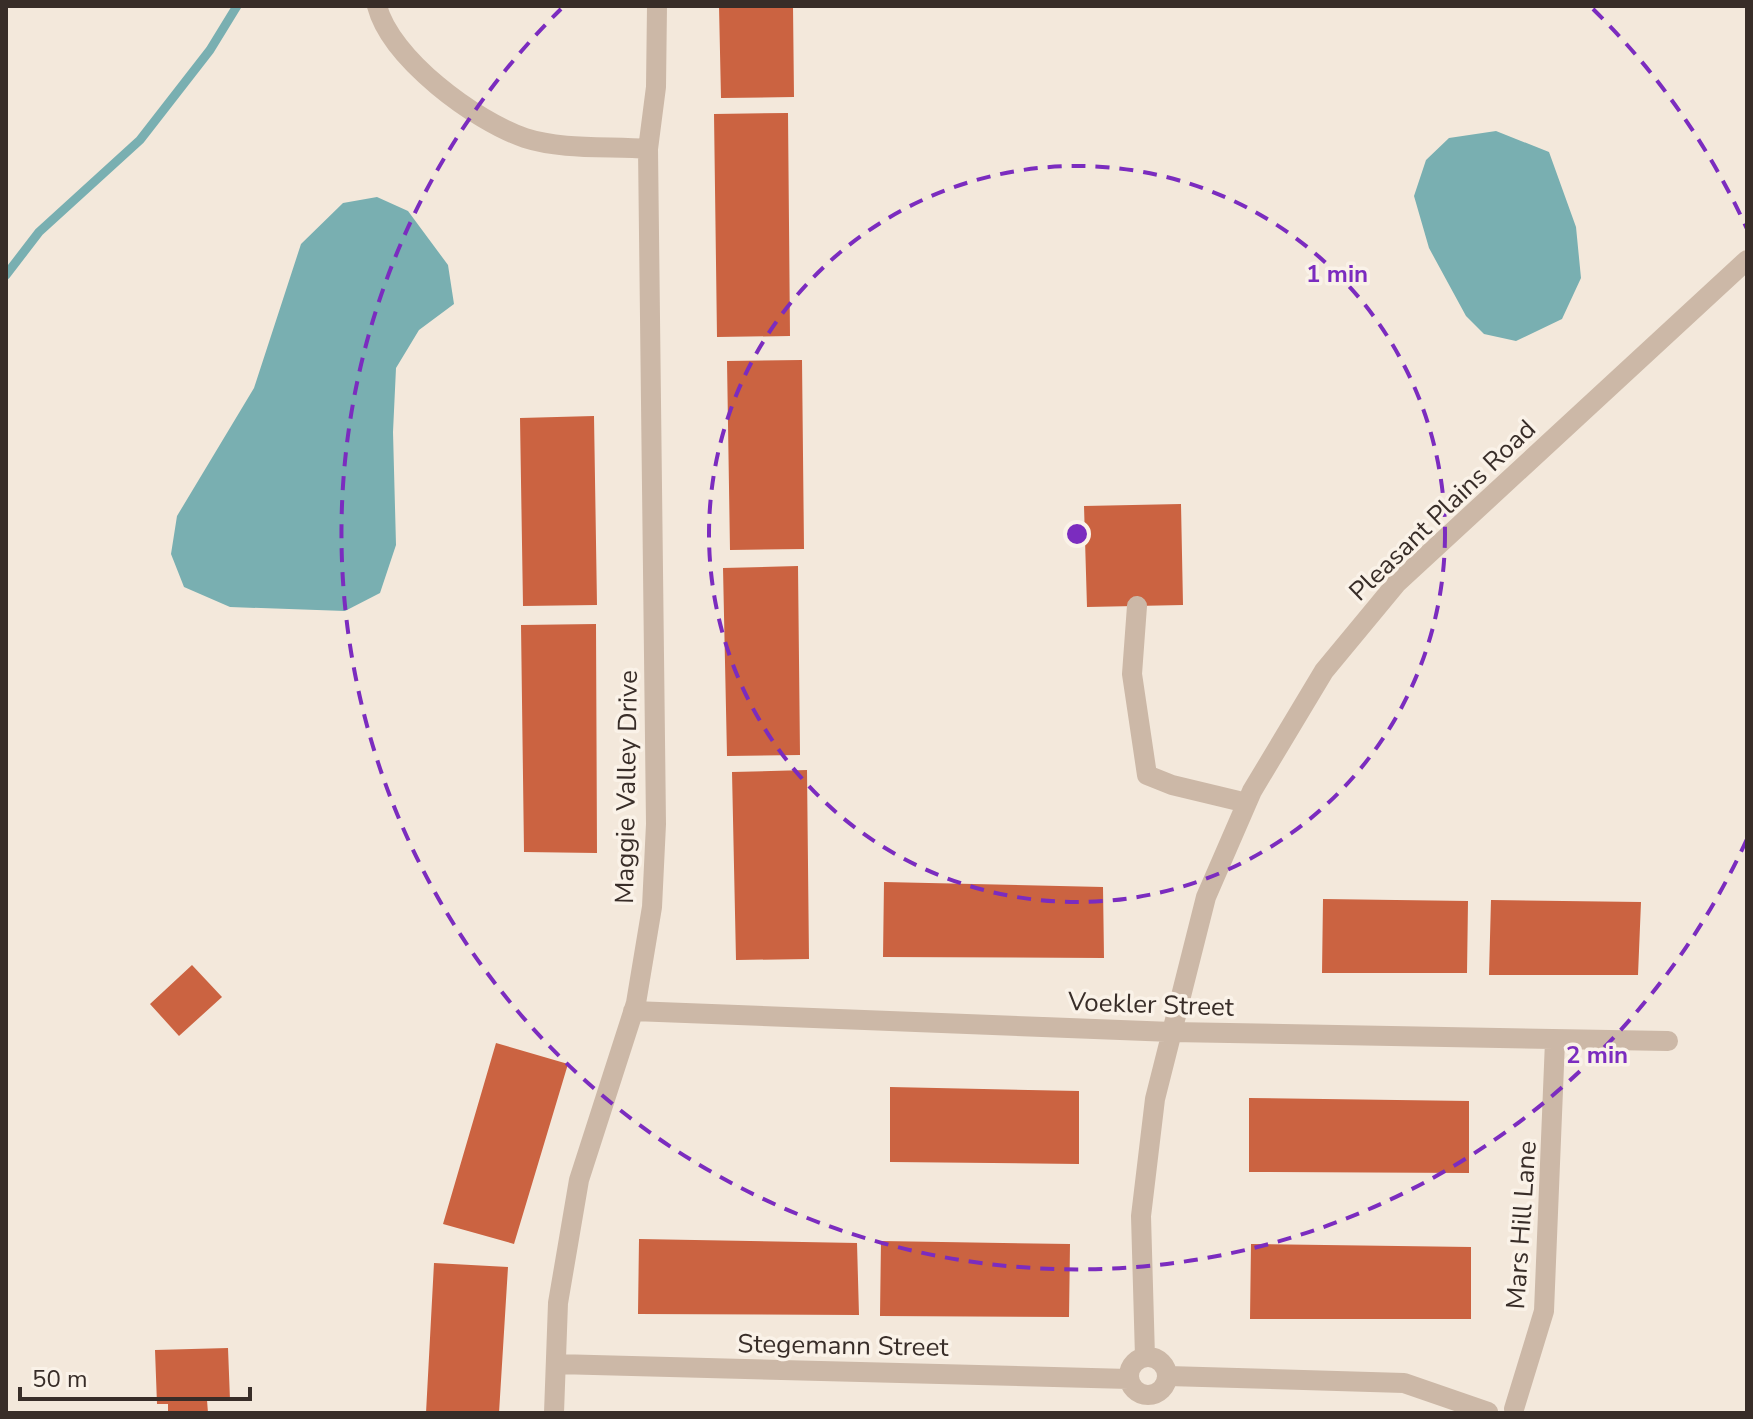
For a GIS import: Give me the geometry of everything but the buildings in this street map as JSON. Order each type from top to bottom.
[{"type":"street","points":[[377,6],[391,34],[421,70],[462,104],[499,127],[528,139],[648,149]]},
{"type":"street","name":"Maggie Valley Drive","points":[[554,1413],[558,1303],[579,1180],[633,1011],[652,907],[656,824],[648,149],[656,87],[657,6]]},
{"type":"street","name":"Pleasant Plains Road","points":[[1145,1357],[1141,1216],[1155,1099],[1206,897],[1247,803],[1324,671],[1396,584],[1747,260]]},
{"type":"street","points":[[1137,606],[1132,674],[1147,775],[1172,785],[1247,803]]},
{"type":"street","name":"Voekler Street","points":[[633,1011],[1172,1032],[1668,1041]]},
{"type":"street","name":"Mars Hill Lane","points":[[1488,1412],[1500,1403],[1516,1411],[1544,1311],[1555,1041]]},
{"type":"street","points":[[1145,1357],[1158,1359],[1168,1376],[1153,1404],[1139,1393],[1129,1379],[1134,1363],[1145,1357]]},
{"type":"street","name":"Stegemann Street","points":[[556,1364],[1129,1379]]},
{"type":"street","points":[[1168,1376],[1404,1383],[1488,1412]]},
{"type":"water","points":[[1496,131],[1549,152],[1576,227],[1581,278],[1562,319],[1516,341],[1484,334],[1466,316],[1429,248],[1414,196],[1426,160],[1449,138]]},
{"type":"water","points":[[377,197],[408,211],[448,265],[454,304],[419,330],[396,368],[393,432],[396,545],[380,593],[345,611],[230,607],[184,587],[171,554],[177,516],[254,388],[301,244],[343,203]]},
{"type":"waterway","points":[[6,275],[39,232],[140,140],[210,50],[237,6]]}]
